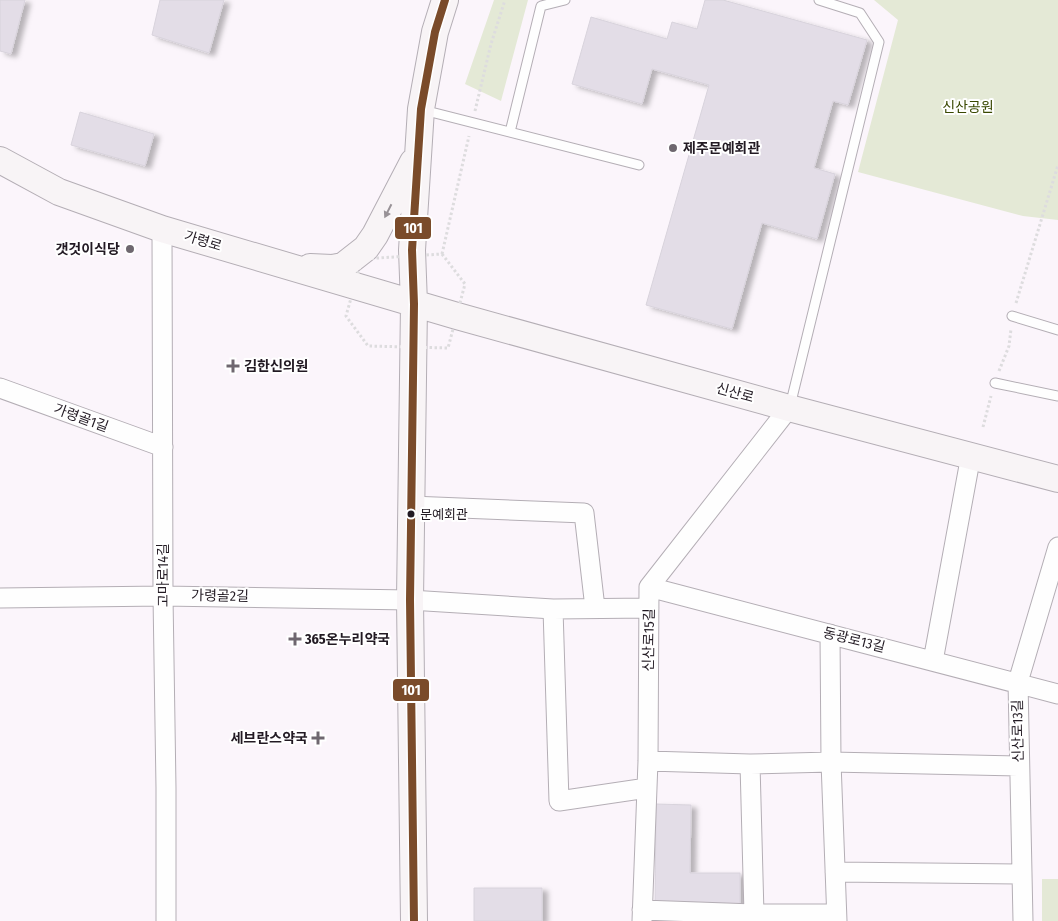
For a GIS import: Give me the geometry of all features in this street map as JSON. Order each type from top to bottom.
[{"type":"main road","points":[[414,921],[410,600],[414,304],[412,250],[420,109],[435,32],[445,0]]},
{"type":"main road","points":[[284,265],[332,268],[344,266],[356,257],[366,248],[375,235],[418,152]]},
{"type":"main road","name":"가령로","points":[[0,160],[59,192],[162,228],[414,304]]},
{"type":"main road","name":"신산로","points":[[414,304],[789,408],[1058,478]]},
{"type":"street","name":"고마로14길","points":[[162,228],[166,921]]},
{"type":"street","name":"가령골1길","points":[[0,388],[163,447]]},
{"type":"street","points":[[649,587],[789,408]]},
{"type":"street","points":[[933,660],[971,456]]},
{"type":"street","points":[[411,506],[584,513],[595,608]]},
{"type":"street","name":"신산로13길","points":[[1023,921],[1018,682],[1058,547]]},
{"type":"street","name":"신산로15길","points":[[642,915],[648,761],[649,587]]},
{"type":"street","name":"동광로13길","points":[[649,587],[1058,694]]},
{"type":"street","name":"가령골2길","points":[[0,598],[163,596],[410,600]]},
{"type":"street","points":[[410,600],[553,609],[649,608]]},
{"type":"street","points":[[553,609],[559,801],[647,788]]},
{"type":"street","points":[[642,915],[754,914],[836,918],[831,762],[830,634]]},
{"type":"street","points":[[648,761],[750,764],[831,762],[1019,766]]},
{"type":"street","points":[[750,764],[754,914]]},
{"type":"street","points":[[835,872],[1022,874]]},
{"type":"lane","points":[[510,132],[541,6],[565,0]]},
{"type":"lane","points":[[789,408],[879,42],[860,12],[819,0]]},
{"type":"lane","points":[[420,109],[639,165]]},
{"type":"lane","points":[[1012,316],[1058,330]]},
{"type":"lane","points":[[995,383],[1058,396]]},
{"type":"path","points":[[983,427],[995,383],[1010,346],[1012,316],[1058,165]]},
{"type":"green space","points":[[494,0],[528,0],[501,101],[465,84]]},
{"type":"green space","name":"신산공원","points":[[874,0],[1058,0],[1058,220],[1023,216],[858,172],[898,20]]},
{"type":"green space","points":[[1042,879],[1058,879],[1058,921],[1042,921]]},
{"type":"building","points":[[0,0],[25,0],[11,54],[0,51]]},
{"type":"building","points":[[160,0],[224,0],[209,53],[152,35]]},
{"type":"building","name":"제주문예회관","points":[[705,0],[723,0],[867,40],[848,105],[833,101],[814,168],[835,174],[817,239],[762,223],[732,329],[646,305],[709,85],[652,69],[642,104],[572,84],[591,17],[667,39],[672,22],[697,29]]},
{"type":"building","points":[[80,112],[154,134],[145,166],[71,145]]},
{"type":"building","points":[[656,804],[691,805],[690,873],[740,873],[740,907],[655,907]]},
{"type":"building","points":[[474,888],[542,888],[542,921],[474,921]]},
{"type":"transit line","name":"101","points":[[414,921],[410,600],[414,304],[412,250],[421,109],[435,32],[445,0]]},
{"type":"place","name":"제주문예회관","points":[[673,148]]},
{"type":"place","name":"갯것이식당","points":[[130,249]]},
{"type":"place","name":"김한신의원","points":[[233,366]]},
{"type":"place","name":"문예회관","points":[[411,514]]},
{"type":"place","name":"365온누리약국","points":[[295,639]]},
{"type":"place","name":"세브란스약국","points":[[318,738]]}]
